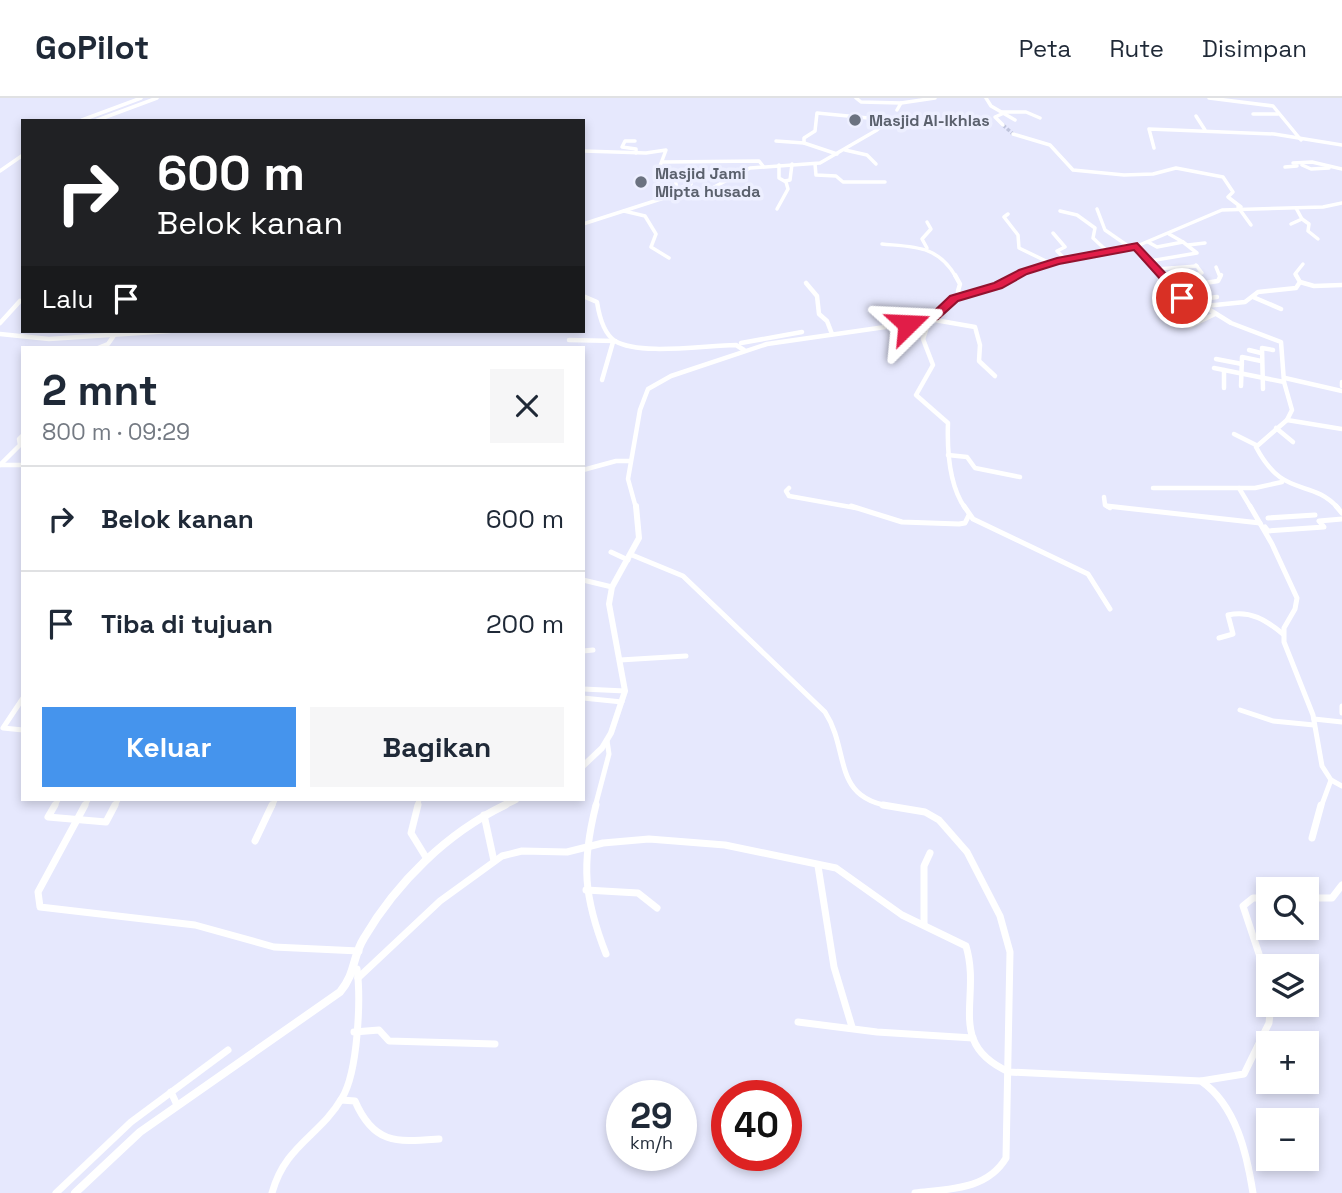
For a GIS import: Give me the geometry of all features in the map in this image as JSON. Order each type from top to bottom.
[{"type":"street","points":[[85,119],[141,98]]},
{"type":"street","points":[[100,119],[157,98]]},
{"type":"street","points":[[856,98],[861,102],[901,103],[935,98]]},
{"type":"street","points":[[986,98],[1015,120]]},
{"type":"street","points":[[1209,98],[1270,106],[1301,140]]},
{"type":"street","points":[[897,110],[901,103]]},
{"type":"street","points":[[1003,125],[995,117],[1003,113],[1026,112],[1040,118]]},
{"type":"street","points":[[804,143],[804,138],[815,131],[817,113],[890,119]]},
{"type":"street","points":[[1253,114],[1278,114]]},
{"type":"street","points":[[1196,116],[1205,130]]},
{"type":"street","points":[[660,197],[699,195],[744,170],[763,166],[815,164],[837,154],[890,119]]},
{"type":"street","points":[[1154,148],[1147,131],[1149,129],[1274,134],[1342,145]]},
{"type":"street","points":[[1013,134],[1050,145],[1072,169],[1124,175],[1153,174],[1176,168],[1223,177],[1233,193],[1228,197],[1240,207],[1251,225]]},
{"type":"street","points":[[635,141],[625,141],[622,147],[636,149],[636,153]]},
{"type":"street","points":[[776,141],[804,143],[837,154]]},
{"type":"street","points":[[845,149],[865,155],[876,164]]},
{"type":"street","points":[[585,151],[636,153],[664,150],[667,152],[657,174],[660,197]]},
{"type":"street","points":[[597,158],[602,151]]},
{"type":"street","points":[[0,171],[21,156]]},
{"type":"street","points":[[663,162],[760,161],[763,166]]},
{"type":"street","points":[[1293,163],[1342,169]]},
{"type":"street","points":[[784,181],[790,180],[792,164]]},
{"type":"street","points":[[815,164],[816,175],[836,176],[843,183],[885,182]]},
{"type":"street","points":[[777,209],[788,192],[784,181],[779,178],[779,165]]},
{"type":"street","points":[[1285,167],[1303,165]]},
{"type":"street","points":[[657,174],[674,176],[677,188]]},
{"type":"street","points":[[585,223],[630,209],[691,184]]},
{"type":"street","points":[[585,764],[607,740],[625,691],[610,620],[612,587],[639,542],[640,527],[628,484],[639,410],[648,389],[671,376],[744,350],[920,322],[929,319],[952,299],[998,286],[1013,276],[1065,259],[1148,242],[1222,210],[1240,207],[1299,213],[1341,205]]},
{"type":"street","points":[[1097,209],[1104,228],[1150,261],[1180,297],[1194,300],[1217,297]]},
{"type":"street","points":[[624,211],[645,216],[656,234],[651,247],[669,258]]},
{"type":"street","points":[[1060,211],[1077,215],[1095,228],[1093,238],[1108,252]]},
{"type":"street","points":[[1291,224],[1299,213]]},
{"type":"street","points":[[1299,213],[1309,224],[1308,231],[1318,239]]},
{"type":"street","points":[[1008,214],[1004,216],[1018,235],[1019,248],[1050,263]]},
{"type":"street","points":[[927,222],[931,229],[922,239],[927,248],[954,271],[960,284],[958,290],[962,295]]},
{"type":"street","points":[[1054,233],[1065,247],[1057,251],[1065,259]]},
{"type":"street","points":[[1150,261],[1197,253],[1169,234]]},
{"type":"street","points":[[1148,242],[1155,247],[1205,243]]},
{"type":"street","points":[[882,244],[927,248]]},
{"type":"street","points":[[1303,264],[1295,274],[1300,282],[1314,286],[1342,284]]},
{"type":"street","points":[[1157,269],[1196,265],[1203,273],[1183,276],[1172,268]]},
{"type":"street","points":[[1172,288],[1218,281],[1221,276],[1216,267]]},
{"type":"street","points":[[1203,306],[1223,307],[1248,302],[1261,292],[1293,289],[1300,282]]},
{"type":"street","points":[[806,283],[817,296],[819,314],[827,321],[832,334]]},
{"type":"street","points":[[585,297],[597,302],[601,321],[614,342],[602,380]]},
{"type":"street","points":[[1253,297],[1281,309]]},
{"type":"street","points":[[1194,300],[1215,314],[1281,342],[1284,380],[1292,410],[1287,420],[1256,445]]},
{"type":"street","points":[[0,323],[20,301]]},
{"type":"street","points":[[1190,326],[1215,314]]},
{"type":"street","points":[[929,319],[967,322],[975,327],[981,341],[979,361],[995,376]]},
{"type":"street","points":[[920,322],[926,326],[923,339],[933,365],[916,395],[946,420],[948,455],[957,498],[979,523],[1088,574],[1110,609]]},
{"type":"street","points":[[569,340],[614,342],[641,347],[739,344],[802,332]]},
{"type":"street","points":[[1,335],[49,339],[138,333]]},
{"type":"street","points":[[103,346],[108,344],[115,334]]},
{"type":"street","points":[[739,344],[751,334]]},
{"type":"street","points":[[739,344],[744,350]]},
{"type":"street","points":[[1263,389],[1262,348],[1273,350]]},
{"type":"street","points":[[1250,350],[1261,353]]},
{"type":"street","points":[[1241,386],[1242,357],[1261,361]]},
{"type":"street","points":[[1216,359],[1242,364]]},
{"type":"street","points":[[1214,368],[1342,391]]},
{"type":"street","points":[[1224,370],[1224,388]]},
{"type":"street","points":[[1287,420],[1342,429]]},
{"type":"street","points":[[1276,428],[1293,442]]},
{"type":"street","points":[[1234,434],[1256,445],[1268,470],[1282,482],[1298,491],[1326,497],[1342,513]]},
{"type":"street","points":[[0,465],[20,445],[21,437]]},
{"type":"street","points":[[948,455],[967,457],[975,468],[1020,477]]},
{"type":"street","points":[[585,470],[630,461]]},
{"type":"street","points":[[0,465],[21,466]]},
{"type":"street","points":[[1153,488],[1239,488],[1282,482]]},
{"type":"street","points":[[789,488],[786,491],[789,496],[843,504],[902,522],[979,523]]},
{"type":"street","points":[[1239,488],[1261,523],[1297,598],[1296,609],[1283,634]]},
{"type":"street","points":[[1104,497],[1105,505],[1112,509],[1261,523],[1268,531],[1324,527],[1309,507]]},
{"type":"street","points":[[965,523],[969,517],[968,511]]},
{"type":"street","points":[[1268,518],[1315,515]]},
{"type":"street","points":[[1319,521],[1342,519]]},
{"type":"street","points":[[611,552],[683,576],[825,712],[835,728],[839,765],[856,791],[882,807],[928,813],[951,831],[982,879],[1008,942],[1011,975],[1007,1151],[999,1172],[987,1181],[915,1193]]},
{"type":"street","points":[[585,580],[612,587]]},
{"type":"street","points":[[1219,638],[1233,634],[1228,615],[1237,612],[1262,620],[1283,634],[1314,722],[1322,766],[1331,780],[1342,786]]},
{"type":"street","points":[[585,651],[593,650]]},
{"type":"street","points":[[620,660],[686,656]]},
{"type":"street","points":[[585,689],[625,691]]},
{"type":"street","points":[[585,698],[622,702]]},
{"type":"street","points":[[21,701],[3,728],[21,730]]},
{"type":"street","points":[[1342,706],[1342,713]]},
{"type":"street","points":[[1240,710],[1273,721],[1342,722]]},
{"type":"street","points":[[606,954],[589,908],[586,890],[588,847],[609,754],[607,740]]},
{"type":"street","points":[[1312,838],[1312,829],[1331,780]]},
{"type":"street","points":[[57,801],[48,817],[106,822],[117,801]]},
{"type":"street","points":[[87,801],[38,892],[40,907],[195,925],[274,947],[359,951]]},
{"type":"street","points":[[255,841],[275,801]]},
{"type":"street","points":[[419,801],[411,833],[427,859]]},
{"type":"street","points":[[272,1193],[281,1165],[294,1147],[341,1100],[350,1078],[361,943],[377,919],[427,859],[458,831],[514,801]]},
{"type":"street","points":[[484,816],[494,861]]},
{"type":"street","points":[[358,978],[434,906],[494,861],[522,850],[561,852],[620,841],[673,839],[758,851],[785,860],[845,872],[891,908],[959,941],[968,949],[969,1023],[973,1038],[984,1059],[1009,1072],[1201,1081],[1244,1074],[1270,1017]]},
{"type":"street","points":[[924,924],[924,866],[930,853]]},
{"type":"street","points":[[818,866],[829,914],[831,965],[841,1002],[852,1027]]},
{"type":"street","points":[[1319,898],[1332,898],[1342,885]]},
{"type":"street","points":[[586,890],[638,893],[657,908]]},
{"type":"street","points":[[1256,899],[1251,899],[1243,906],[1259,954]]},
{"type":"street","points":[[72,1188],[124,1127],[332,998],[351,980],[357,969]]},
{"type":"street","points":[[798,1022],[877,1032],[973,1038]]},
{"type":"street","points":[[354,1032],[379,1030],[389,1041],[495,1044]]},
{"type":"street","points":[[56,1193],[72,1188],[131,1139],[228,1050]]},
{"type":"street","points":[[1201,1081],[1214,1088],[1221,1096],[1250,1172],[1253,1193]]},
{"type":"street","points":[[341,1100],[355,1101],[363,1120],[391,1140],[439,1139]]},
{"type":"tunnel","points":[[1003,125],[1013,134]]},
{"type":"place","name":"Masjid Al-Ikhlas","points":[[855,120]]},
{"type":"place","name":"Masjid Jami Mipta husada","points":[[641,182]]},
{"type":"route","points":[[908,324],[934,317],[954,299],[998,286],[1023,272],[1057,261],[1137,246],[1182,298]]}]
